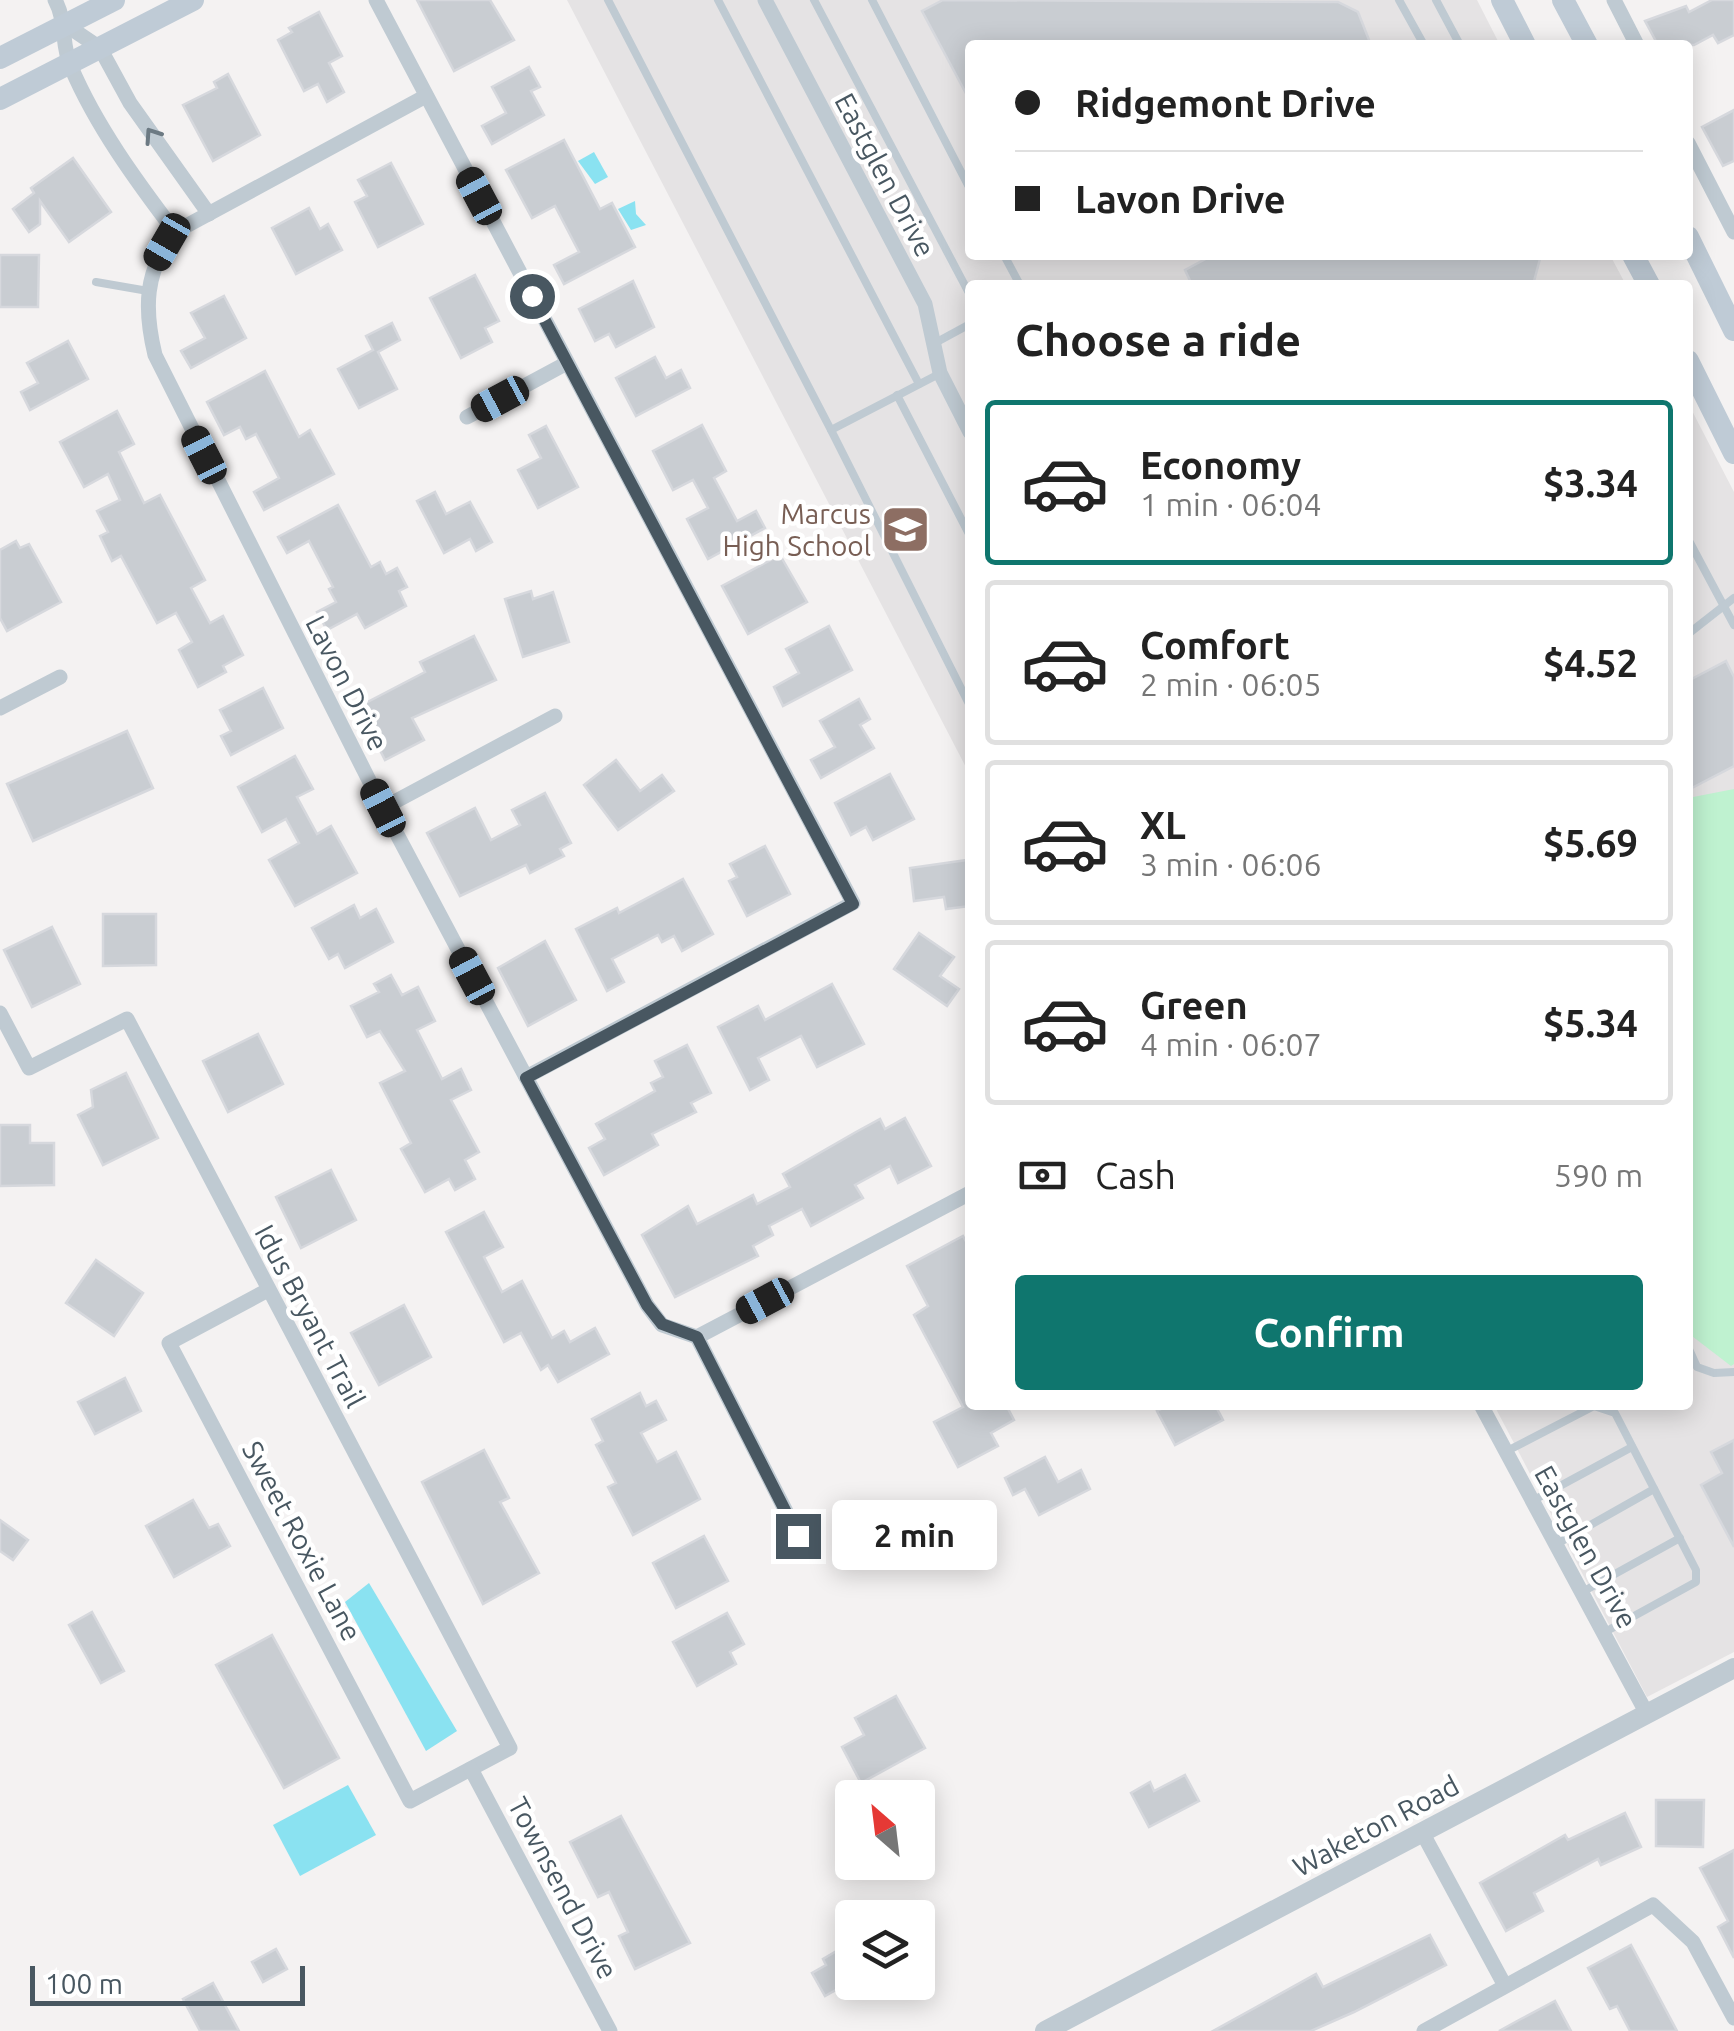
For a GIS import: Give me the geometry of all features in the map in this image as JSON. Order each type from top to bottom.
[{"type":"main road","points":[[0,58],[114,0]]},
{"type":"main road","points":[[0,99],[193,0]]},
{"type":"main road","points":[[1502,0],[1522,40]]},
{"type":"main road","points":[[1564,0],[1584,40]]},
{"type":"main road","points":[[1693,247],[1734,330]]},
{"type":"main road","points":[[1693,371],[1734,452]]},
{"type":"street","points":[[56,0],[66,25],[68,64],[99,120],[175,232],[426,96]]},
{"type":"street","points":[[376,0],[853,904],[526,1078]]},
{"type":"street","name":"Eastglen Drive","points":[[765,0],[925,304],[940,373],[965,422]]},
{"type":"street","points":[[1614,0],[1634,40]]},
{"type":"street","points":[[66,25],[100,48],[130,103],[209,214]]},
{"type":"street","points":[[1693,152],[1732,222]]},
{"type":"street","name":"Lavon Drive","points":[[175,232],[156,261],[148,291],[148,328],[168,384],[383,808],[647,1305],[662,1324],[697,1337]]},
{"type":"street","points":[[467,416],[568,363]]},
{"type":"street","points":[[0,708],[60,677]]},
{"type":"street","points":[[383,808],[555,716]]},
{"type":"street","name":"Idus Bryant Trail","points":[[0,1013],[29,1068],[128,1019],[510,1748],[472,1769]]},
{"type":"street","points":[[798,1536],[697,1337],[965,1195]]},
{"type":"street","name":"Sweet Roxie Lane","points":[[268,1290],[169,1342],[410,1801],[472,1769]]},
{"type":"street","name":"Eastglen Drive","points":[[1483,1410],[1648,1714]]},
{"type":"street","name":"Waketon Road","points":[[1044,2031],[1734,1668]]},
{"type":"street","name":"Townsend Drive","points":[[472,1769],[610,2031]]},
{"type":"street","points":[[1422,1832],[1504,1984]]},
{"type":"street","points":[[1424,2031],[1653,1905],[1693,1942],[1734,2018]]},
{"type":"lane","points":[[608,0],[965,696]]},
{"type":"lane","points":[[718,0],[919,384]]},
{"type":"lane","points":[[814,0],[965,286]]},
{"type":"lane","points":[[872,0],[965,179]]},
{"type":"lane","points":[[1399,0],[1421,40]]},
{"type":"lane","points":[[1436,0],[1457,40]]},
{"type":"lane","points":[[96,282],[148,291]]},
{"type":"lane","points":[[935,343],[965,327]]},
{"type":"lane","points":[[830,430],[940,373]]},
{"type":"lane","points":[[898,396],[965,526]]},
{"type":"lane","points":[[1693,548],[1734,625]]},
{"type":"lane","points":[[1693,626],[1734,598]]},
{"type":"lane","points":[[1693,1358],[1697,1366],[1714,1373],[1734,1372]]},
{"type":"lane","points":[[1504,1452],[1586,1410]]},
{"type":"lane","points":[[1605,1632],[1696,1582],[1696,1570],[1615,1413],[1606,1410]]},
{"type":"lane","points":[[1530,1502],[1632,1447]]},
{"type":"lane","points":[[1555,1545],[1654,1489]]},
{"type":"lane","points":[[1584,1591],[1680,1538]]},
{"type":"shaded area","name":"Marcus High School","points":[[567,0],[1477,0],[1497,40],[965,40],[965,260],[1613,260],[1623,280],[965,280],[965,765]]},
{"type":"shaded area","points":[[1693,413],[1734,492],[1734,1652],[1647,1697],[1497,1410],[1693,1410]]},
{"type":"green space","points":[[1734,789],[1731,1366],[1693,1337],[1693,797]]},
{"type":"water","points":[[594,152],[608,177],[595,184],[578,161]]},
{"type":"water","points":[[635,201],[636,214],[646,225],[631,230],[618,209]]},
{"type":"water","points":[[369,1583],[457,1731],[426,1751],[345,1602]]},
{"type":"water","points":[[348,1785],[376,1835],[300,1876],[273,1825]]},
{"type":"building","points":[[417,0],[490,0],[514,40],[454,71]]},
{"type":"building","points":[[943,0],[1338,2],[1358,12],[1369,40],[965,40],[965,92],[922,11]]},
{"type":"building","points":[[1712,0],[1734,0],[1734,35],[1718,43],[1713,35],[1694,45],[1693,40],[1655,40],[1645,21],[1686,6],[1689,12]]},
{"type":"building","points":[[319,12],[342,56],[329,63],[344,92],[327,102],[318,84],[304,91],[278,40],[292,32],[289,28]]},
{"type":"building","points":[[529,67],[540,87],[531,91],[544,115],[492,144],[482,126],[506,113],[492,87]]},
{"type":"building","points":[[228,74],[260,135],[213,161],[183,105],[217,88],[214,82]]},
{"type":"building","points":[[1734,110],[1734,161],[1723,166],[1702,127]]},
{"type":"building","points":[[564,140],[600,209],[612,203],[635,247],[564,284],[554,265],[579,252],[555,206],[532,218],[506,170]]},
{"type":"building","points":[[73,158],[111,212],[69,242],[40,201],[40,224],[29,232],[13,209],[34,193],[31,188]]},
{"type":"building","points":[[391,163],[423,224],[378,247],[355,202],[367,196],[358,180]]},
{"type":"building","points":[[309,208],[320,229],[328,224],[342,250],[296,274],[272,228]]},
{"type":"building","points":[[0,255],[39,255],[38,307],[0,307]]},
{"type":"building","points":[[1204,260],[1540,260],[1534,280],[1190,280],[1185,270]]},
{"type":"building","points":[[475,275],[499,321],[485,328],[492,342],[461,358],[430,298]]},
{"type":"building","points":[[633,281],[654,327],[616,347],[609,334],[595,341],[579,309]]},
{"type":"building","points":[[224,296],[246,338],[191,368],[181,351],[205,338],[191,313]]},
{"type":"building","points":[[392,323],[400,340],[378,352],[397,389],[359,408],[338,369],[373,350],[366,336]]},
{"type":"building","points":[[68,341],[88,379],[30,410],[21,392],[38,383],[27,363]]},
{"type":"building","points":[[655,357],[666,378],[681,370],[690,388],[636,416],[616,378]]},
{"type":"building","points":[[265,371],[299,437],[310,430],[334,474],[264,510],[254,492],[279,478],[256,434],[246,439],[240,427],[224,435],[207,402]]},
{"type":"building","points":[[117,411],[134,444],[119,452],[144,503],[160,495],[205,580],[191,588],[210,623],[223,616],[243,655],[223,666],[226,672],[198,687],[179,650],[192,642],[176,613],[157,623],[121,556],[112,561],[100,536],[108,532],[97,511],[120,500],[108,474],[84,487],[60,442]]},
{"type":"building","points":[[702,425],[726,471],[714,478],[737,521],[756,511],[765,528],[708,559],[687,519],[708,508],[693,480],[673,490],[653,451]]},
{"type":"building","points":[[546,426],[578,487],[538,508],[518,470],[541,458],[529,435]]},
{"type":"building","points":[[435,492],[446,514],[470,502],[492,542],[476,551],[470,539],[444,553],[417,501]]},
{"type":"building","points":[[338,505],[371,567],[380,562],[386,574],[397,568],[407,587],[399,591],[406,606],[365,628],[357,614],[327,630],[317,612],[336,602],[329,589],[333,587],[309,541],[287,553],[278,537]]},
{"type":"building","points":[[16,541],[20,548],[29,544],[61,602],[7,631],[0,618],[0,550]]},
{"type":"building","points":[[780,555],[807,602],[748,634],[722,586]]},
{"type":"building","points":[[531,591],[533,599],[553,592],[569,642],[523,657],[505,599]]},
{"type":"building","points":[[829,626],[852,670],[783,706],[774,687],[799,673],[786,649]]},
{"type":"building","points":[[474,636],[496,680],[412,718],[424,740],[385,760],[358,707],[425,672],[420,662]]},
{"type":"building","points":[[1726,661],[1734,677],[1734,766],[1693,787],[1693,678]]},
{"type":"building","points":[[263,688],[283,728],[231,755],[221,736],[231,731],[220,710]]},
{"type":"building","points":[[859,699],[870,719],[860,725],[874,748],[821,778],[811,760],[835,747],[820,721]]},
{"type":"building","points":[[127,731],[153,788],[33,841],[7,784]]},
{"type":"building","points":[[295,756],[313,789],[297,797],[317,834],[331,826],[357,873],[295,906],[269,860],[299,843],[286,819],[262,832],[238,787]]},
{"type":"building","points":[[616,760],[640,791],[662,775],[674,791],[618,830],[584,785]]},
{"type":"building","points":[[890,774],[914,819],[873,840],[866,827],[851,835],[835,803]]},
{"type":"building","points":[[545,793],[571,843],[560,849],[564,856],[530,873],[526,865],[460,896],[427,833],[475,808],[491,840],[520,825],[512,810]]},
{"type":"building","points":[[765,846],[790,894],[747,916],[729,881],[737,877],[730,864]]},
{"type":"building","points":[[965,860],[965,907],[946,909],[944,897],[914,901],[910,868]]},
{"type":"building","points":[[683,879],[713,934],[682,951],[674,936],[662,942],[658,935],[612,959],[624,982],[607,991],[576,929],[617,908],[619,913]]},
{"type":"building","points":[[354,905],[360,918],[376,909],[393,942],[345,968],[338,954],[329,959],[312,928]]},
{"type":"building","points":[[103,914],[156,914],[156,965],[103,966]]},
{"type":"building","points":[[52,927],[80,984],[32,1007],[4,950]]},
{"type":"building","points":[[919,933],[954,957],[940,976],[959,989],[947,1006],[894,969]]},
{"type":"building","points":[[545,941],[576,1000],[528,1026],[498,968]]},
{"type":"building","points":[[391,975],[402,995],[418,987],[435,1021],[417,1030],[442,1079],[461,1069],[471,1090],[451,1100],[479,1152],[465,1160],[475,1179],[455,1190],[449,1179],[425,1192],[401,1149],[411,1143],[380,1083],[405,1071],[380,1031],[367,1037],[351,1006],[379,992],[374,984]]},
{"type":"building","points":[[832,984],[864,1044],[817,1067],[801,1036],[758,1058],[769,1080],[750,1090],[718,1027],[758,1006],[765,1020]]},
{"type":"building","points":[[258,1034],[283,1084],[228,1112],[203,1061]]},
{"type":"building","points":[[687,1045],[711,1093],[691,1103],[696,1112],[652,1134],[658,1145],[604,1175],[589,1148],[605,1139],[596,1124],[655,1091],[651,1083],[663,1077],[655,1061]]},
{"type":"building","points":[[126,1073],[158,1138],[103,1165],[78,1115],[93,1107],[91,1090]]},
{"type":"building","points":[[905,1118],[931,1166],[898,1183],[890,1166],[855,1185],[863,1198],[811,1226],[802,1209],[769,1226],[773,1235],[753,1246],[758,1256],[675,1297],[642,1235],[688,1206],[697,1224],[753,1195],[757,1204],[790,1187],[783,1174],[880,1119],[885,1129]]},
{"type":"building","points":[[0,1125],[30,1125],[30,1143],[54,1143],[54,1185],[0,1186]]},
{"type":"building","points":[[331,1170],[356,1220],[301,1248],[276,1197]]},
{"type":"building","points":[[484,1212],[503,1247],[484,1257],[502,1292],[522,1281],[552,1338],[564,1331],[570,1342],[595,1328],[609,1354],[558,1382],[548,1365],[541,1370],[521,1333],[504,1342],[446,1232]]},
{"type":"building","points":[[963,1236],[965,1410],[1009,1410],[1014,1420],[991,1433],[998,1446],[958,1467],[934,1422],[963,1407],[914,1315],[928,1306],[907,1266]]},
{"type":"building","points":[[96,1260],[143,1293],[114,1336],[66,1303]]},
{"type":"building","points":[[404,1305],[431,1357],[379,1385],[351,1333]]},
{"type":"building","points":[[125,1378],[141,1411],[95,1434],[78,1402]]},
{"type":"building","points":[[640,1393],[646,1406],[656,1401],[666,1420],[641,1433],[657,1462],[676,1452],[700,1499],[633,1535],[608,1487],[616,1483],[596,1445],[603,1441],[592,1419]]},
{"type":"building","points":[[1218,1410],[1223,1420],[1175,1445],[1157,1411]]},
{"type":"building","points":[[1734,1440],[1734,1547],[1701,1485],[1722,1473],[1711,1452]]},
{"type":"building","points":[[484,1450],[509,1498],[500,1502],[539,1573],[483,1604],[422,1482]]},
{"type":"building","points":[[1045,1457],[1058,1482],[1081,1470],[1090,1489],[1039,1515],[1025,1489],[1013,1495],[1005,1478]]},
{"type":"building","points":[[193,1500],[209,1528],[218,1524],[230,1546],[174,1577],[146,1526]]},
{"type":"building","points":[[0,1520],[28,1540],[13,1560],[0,1551]]},
{"type":"building","points":[[704,1536],[728,1581],[676,1608],[653,1563]]},
{"type":"building","points":[[92,1612],[124,1671],[101,1683],[69,1625]]},
{"type":"building","points":[[727,1613],[744,1644],[730,1652],[736,1664],[697,1686],[673,1642]]},
{"type":"building","points":[[272,1635],[339,1758],[284,1788],[216,1665]]},
{"type":"building","points":[[896,1696],[925,1748],[866,1780],[859,1780],[842,1747],[864,1735],[855,1718]]},
{"type":"building","points":[[1185,1775],[1199,1801],[1149,1827],[1131,1793],[1150,1782],[1154,1791]]},
{"type":"building","points":[[1656,1800],[1704,1800],[1703,1847],[1656,1846]]},
{"type":"building","points":[[1625,1813],[1641,1847],[1601,1865],[1598,1859],[1534,1893],[1543,1911],[1506,1931],[1480,1883],[1565,1835],[1568,1840]]},
{"type":"building","points":[[621,1816],[690,1943],[635,1969],[619,1936],[628,1932],[609,1892],[598,1897],[570,1842]]},
{"type":"building","points":[[1734,1850],[1734,1958],[1718,1927],[1728,1921],[1700,1868]]},
{"type":"building","points":[[1430,1935],[1446,1965],[1354,2012],[1311,2031],[1213,2031],[1316,1974],[1323,1987]]},
{"type":"building","points":[[1631,1945],[1677,2031],[1630,2031],[1617,2006],[1610,2009],[1588,1968]]},
{"type":"building","points":[[276,1949],[287,1969],[263,1982],[252,1962]]},
{"type":"building","points":[[835,1952],[835,1990],[825,1996],[812,1973],[826,1965],[823,1959]]},
{"type":"building","points":[[213,1983],[239,2031],[200,2031],[183,1999]]},
{"type":"building","points":[[1555,2001],[1571,2031],[1499,2031],[1519,2020]]},
{"type":"place","name":"Marcus High School","points":[[906,530]]},
{"type":"route","points":[[532,296],[853,904],[526,1078],[647,1305],[662,1324],[697,1337],[798,1536]]}]
